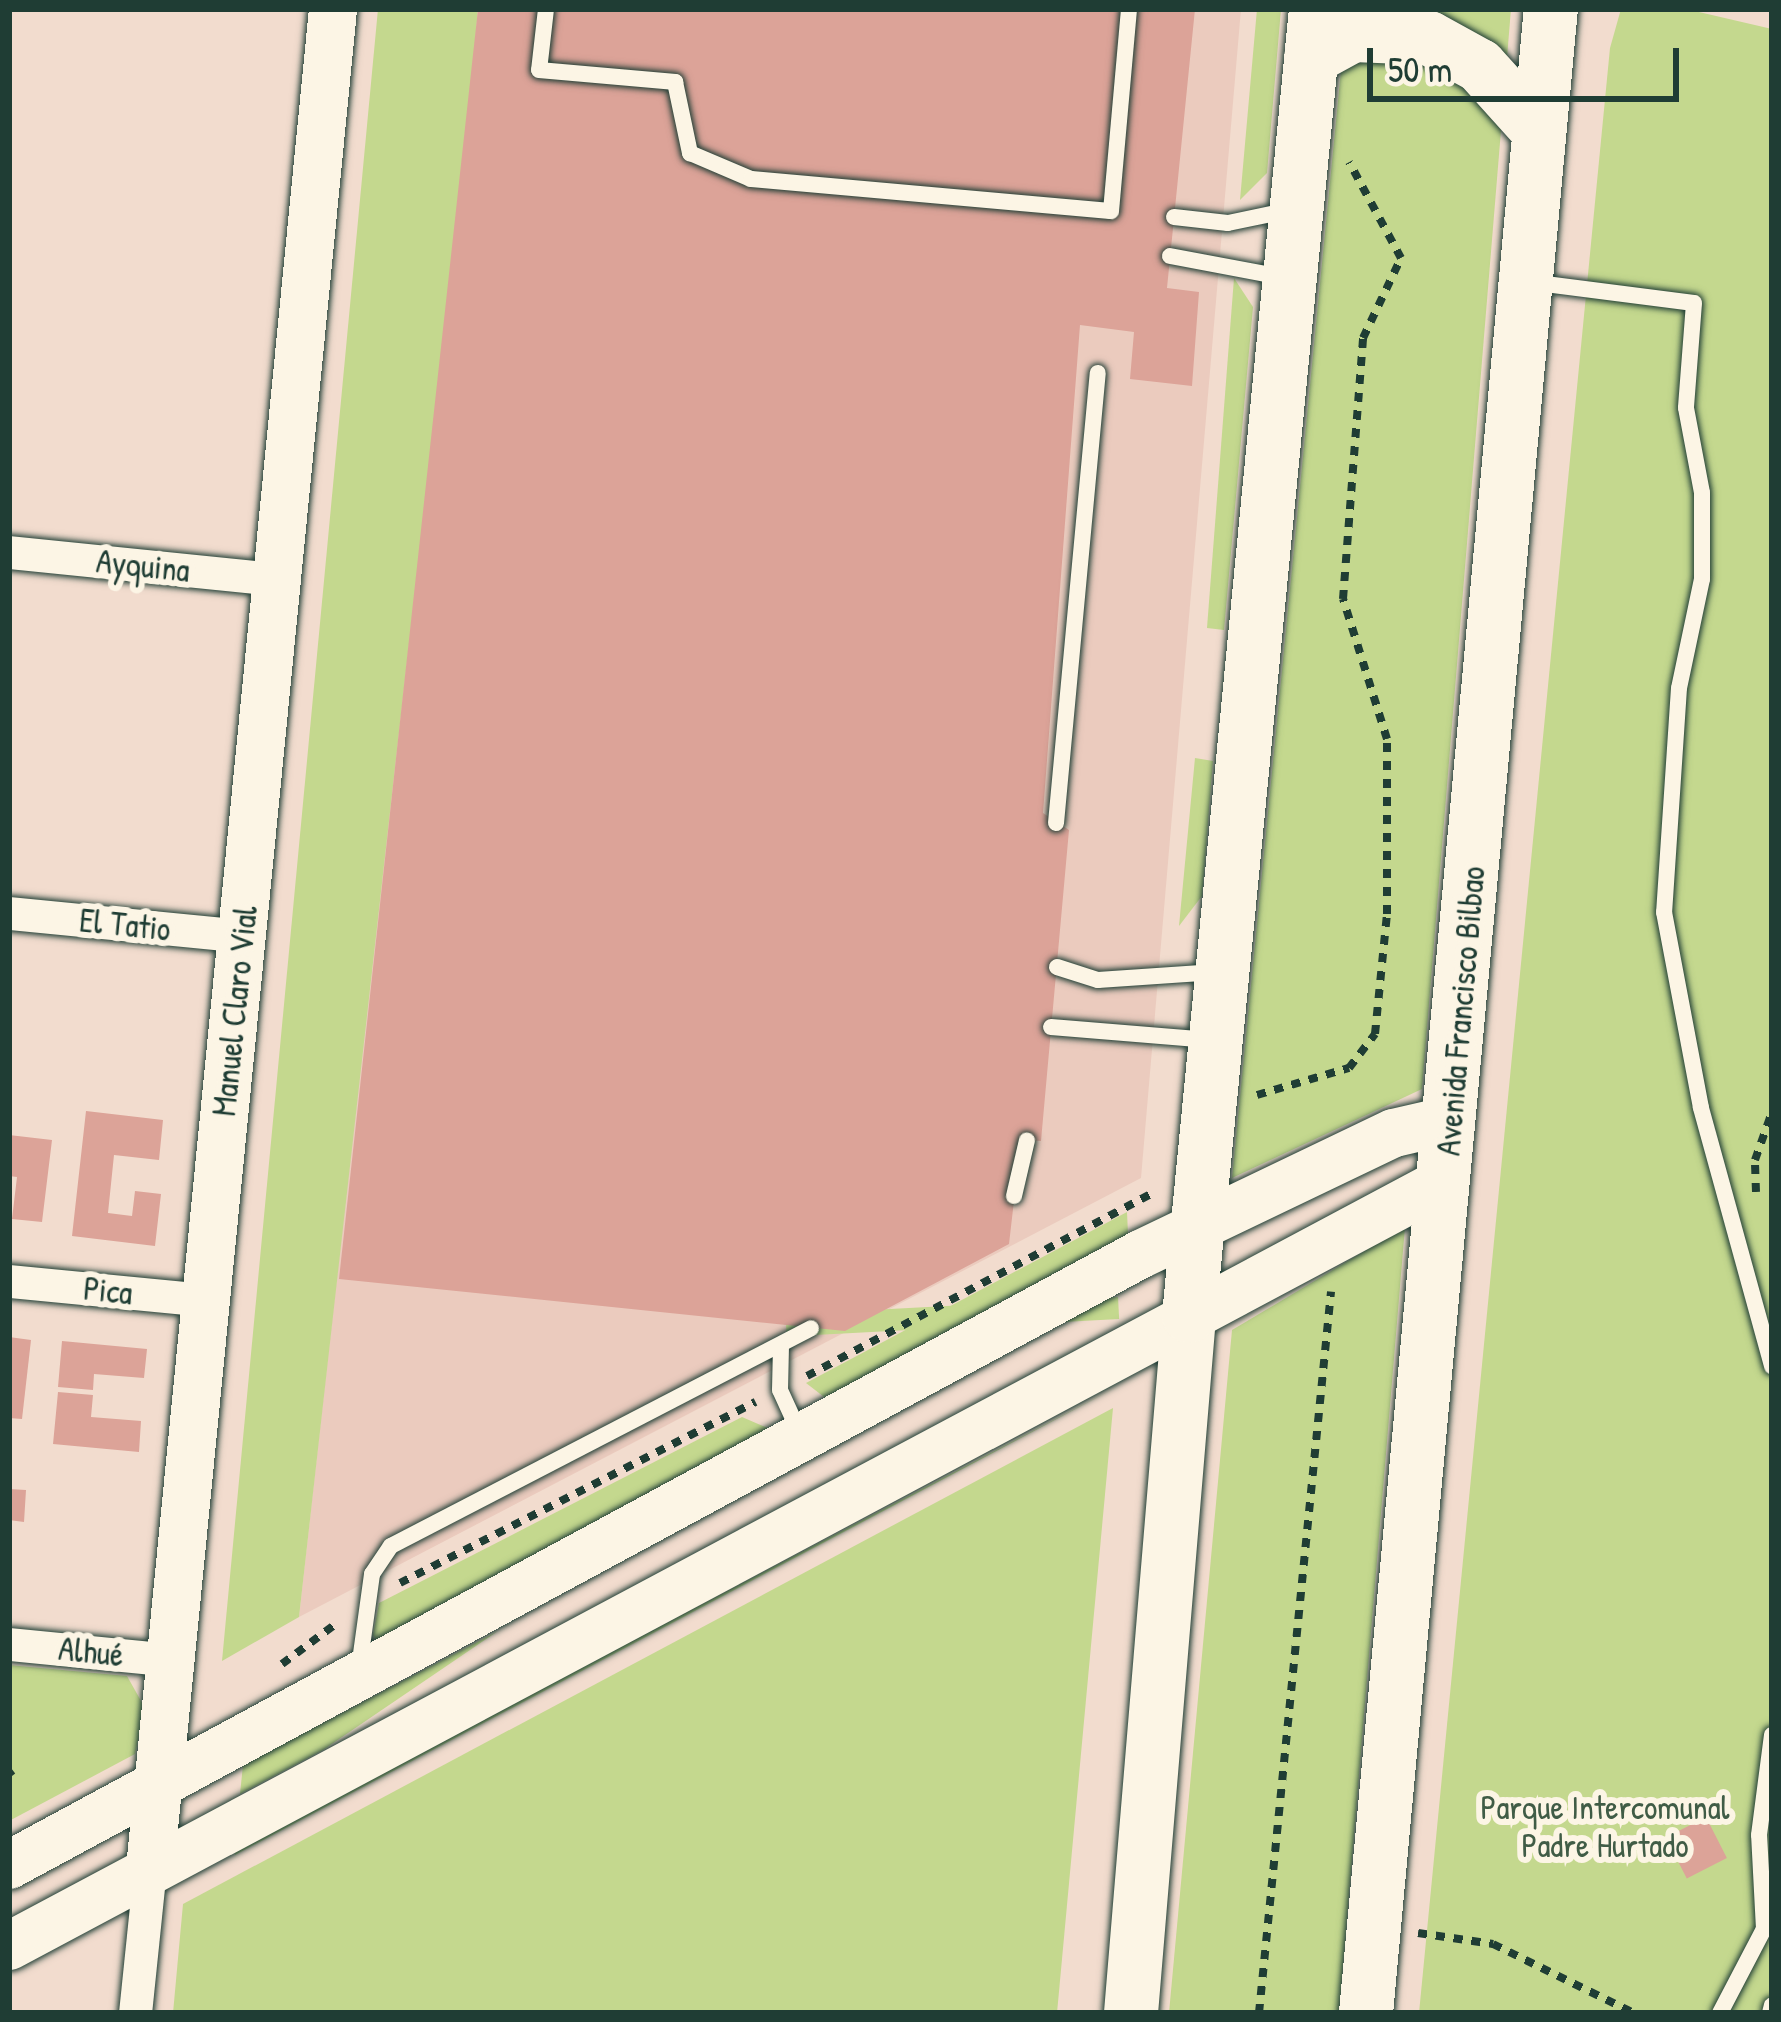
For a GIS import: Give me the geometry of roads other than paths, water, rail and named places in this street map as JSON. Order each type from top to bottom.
[{"type":"main road","name":"Manuel Claro Vial","points":[[150,1869],[333,9]]},
{"type":"main road","name":"Avenida Francisco Bilbao","points":[[1366,2013],[1551,9]]},
{"type":"main road","points":[[1131,2013],[1189,1316],[1313,33],[1374,31],[1430,38],[1480,66],[1537,129]]},
{"type":"main road","points":[[9,1865],[1198,1226],[1394,1133],[1450,1120]]},
{"type":"main road","points":[[9,1946],[1444,1181]]},
{"type":"main road","points":[[758,1546],[788,1505],[802,1438]]},
{"type":"street","name":"Ayquina","points":[[9,552],[278,579]]},
{"type":"street","name":"El Tatio","points":[[9,914],[242,936]]},
{"type":"street","name":"Pica","points":[[9,1281],[206,1300]]},
{"type":"street","name":"Alhué","points":[[9,1644],[172,1660]]},
{"type":"street","name":"Manuel Claro Vial","points":[[135,2013],[150,1869]]},
{"type":"lane","points":[[546,9],[539,70],[675,82],[690,153],[751,178],[1111,211],[1129,9]]},
{"type":"lane","points":[[1174,217],[1228,223],[1297,208]]},
{"type":"lane","points":[[1170,256],[1290,279]]},
{"type":"lane","points":[[1523,280],[1694,303],[1686,408],[1702,493],[1702,579],[1679,688],[1664,912],[1701,1108],[1772,1366]]},
{"type":"lane","points":[[1056,823],[1098,373]]},
{"type":"lane","points":[[1057,967],[1098,980],[1222,971]]},
{"type":"lane","points":[[1051,1028],[1216,1040]]},
{"type":"lane","points":[[1014,1196],[1027,1140]]},
{"type":"lane","points":[[358,1675],[376,1561],[391,1546],[811,1328]]},
{"type":"lane","points":[[782,1346],[780,1390],[802,1438]]},
{"type":"lane","points":[[1720,2013],[1764,1928],[1759,1835],[1772,1736]]},
{"type":"park label","name":"Parque Intercomunal Padre Hurtado","points":[[1605,1827]]}]
